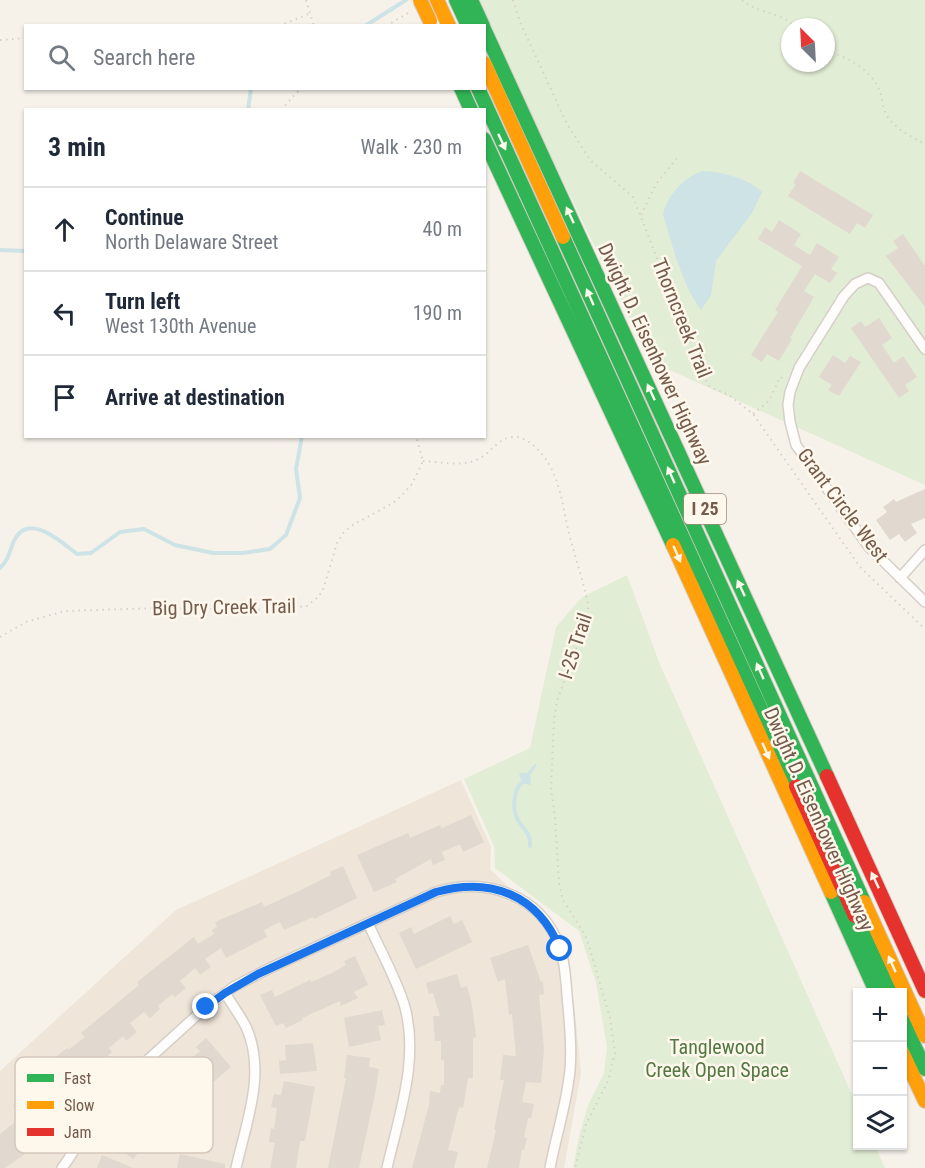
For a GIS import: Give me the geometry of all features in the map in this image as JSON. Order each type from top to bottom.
[{"type":"highway","points":[[420,0],[431,23]]},
{"type":"highway","points":[[437,0],[446,20]]},
{"type":"highway","points":[[465,2],[468,24]]},
{"type":"highway","name":"Dwight D. Eisenhower Highway","points":[[465,2],[482,24]]},
{"type":"highway","name":"Dwight D. Eisenhower Highway","points":[[486,31],[925,991]]},
{"type":"highway","points":[[486,67],[925,1036]]},
{"type":"highway","points":[[462,90],[470,108]]},
{"type":"highway","points":[[479,90],[888,988]]},
{"type":"highway","name":"Dwight D. Eisenhower Highway","points":[[486,143],[663,524],[874,988]]},
{"type":"highway","points":[[907,1028],[925,1069]]},
{"type":"highway","points":[[907,1061],[925,1101]]},
{"type":"street","name":"Grant Circle West","points":[[925,349],[879,283],[868,278],[855,284],[844,296],[799,368],[788,405],[796,445],[869,547],[925,602]]},
{"type":"street","points":[[900,578],[925,550]]},
{"type":"street","points":[[151,1057],[225,993],[264,971],[436,892],[456,887],[484,886],[511,894],[536,911],[557,941],[564,966],[571,1036],[570,1066],[567,1094],[550,1168]]},
{"type":"street","points":[[368,923],[400,993],[409,1034],[408,1075],[387,1168]]},
{"type":"street","points":[[225,993],[248,1031],[255,1066],[253,1094],[236,1168]]},
{"type":"street","points":[[62,1168],[72,1153]]},
{"type":"path","points":[[306,0],[313,24]]},
{"type":"path","name":"Thorncreek Trail","points":[[513,0],[520,22],[566,122],[590,160],[633,197],[704,377],[710,387],[729,395],[753,414],[860,567],[925,629]]},
{"type":"path","points":[[742,0],[751,7],[782,18]]},
{"type":"path","points":[[284,24],[310,13]]},
{"type":"path","points":[[389,24],[400,16]]},
{"type":"path","points":[[0,40],[24,38]]},
{"type":"path","points":[[835,53],[845,56],[868,74],[879,89],[884,111],[893,124],[925,144]]},
{"type":"path","points":[[283,108],[299,90]]},
{"type":"path","points":[[641,215],[656,184],[677,158]]},
{"type":"path","points":[[753,414],[769,401],[780,377],[784,379]]},
{"type":"path","name":"I-25 Trail","points":[[423,460],[467,462],[484,456],[502,440],[519,437],[541,452],[553,469],[557,480],[588,604],[588,616],[557,701],[550,789],[555,817],[559,883],[563,900],[585,935],[610,1018],[615,1053],[608,1081],[586,1124],[575,1168]]},
{"type":"path","points":[[417,438],[423,460]]},
{"type":"path","name":"Big Dry Creek Trail","points":[[0,637],[26,622],[64,611],[158,608],[272,610],[307,606],[323,590],[337,543],[344,532],[403,494],[412,484],[423,460]]},
{"type":"shaded area","points":[[702,171],[735,177],[750,183],[762,192],[752,213],[716,261],[711,295],[701,310],[683,277],[663,214],[673,193],[689,178]]},
{"type":"shaded area","points":[[535,764],[537,765],[530,775],[531,785],[522,783],[519,773],[527,773]]},
{"type":"shaded area","points":[[461,780],[491,847],[490,869],[568,945],[581,1073],[564,1168],[0,1168],[0,1071],[15,1057],[15,1153],[213,1153],[213,1057],[15,1057],[176,910]]},
{"type":"green space","points":[[475,0],[925,0],[925,485],[654,363],[647,354]]},
{"type":"green space","name":"Tanglewood Creek Open Space","points":[[627,575],[659,662],[853,1097],[853,1150],[877,1150],[885,1168],[573,1168],[588,1105],[604,1073],[607,1047],[596,983],[579,931],[495,868],[494,846],[464,779],[530,748],[556,627],[582,597]]},
{"type":"building","points":[[800,171],[873,215],[865,228],[857,223],[850,234],[788,196],[796,184],[793,183]]},
{"type":"building","points":[[779,220],[801,234],[794,245],[810,255],[817,243],[839,257],[831,269],[837,273],[830,283],[815,274],[804,291],[814,297],[779,361],[767,354],[762,362],[751,355],[778,312],[775,310],[802,266],[758,239],[765,227],[772,232]]},
{"type":"building","points":[[903,234],[925,266],[925,307],[886,256],[898,248],[893,241]]},
{"type":"building","points":[[879,318],[892,338],[882,345],[894,363],[903,356],[917,377],[905,385],[909,391],[899,398],[851,328],[861,321],[865,327]]},
{"type":"building","points":[[833,355],[845,363],[850,356],[861,362],[839,396],[828,390],[832,385],[819,377]]},
{"type":"building","points":[[925,489],[925,518],[911,524],[917,533],[905,542],[899,534],[890,540],[876,520],[887,512],[883,507],[894,499],[896,502]]},
{"type":"building","points":[[471,815],[484,842],[463,852],[460,844],[442,852],[445,860],[433,865],[431,859],[395,879],[397,882],[374,892],[357,855],[408,833],[410,838],[440,825],[442,828]]},
{"type":"building","points":[[343,866],[357,898],[314,919],[313,917],[284,930],[280,922],[264,930],[267,937],[226,958],[221,948],[205,959],[211,967],[200,975],[195,968],[180,981],[186,988],[175,997],[172,994],[158,1006],[160,1009],[150,1018],[144,1012],[130,1023],[137,1032],[126,1041],[123,1036],[109,1048],[112,1052],[107,1057],[56,1057],[85,1037],[81,1033],[139,985],[137,982],[194,937],[198,944],[214,934],[212,930],[217,927],[215,922],[262,902],[264,907],[331,875],[330,872]]},
{"type":"building","points":[[450,916],[454,924],[462,920],[472,942],[416,969],[399,933],[411,927],[414,934]]},
{"type":"building","points":[[528,945],[541,982],[543,981],[544,994],[539,995],[544,1050],[541,1083],[526,1082],[522,1102],[534,1104],[531,1118],[528,1118],[524,1137],[527,1138],[519,1168],[487,1168],[504,1080],[500,1080],[503,1055],[516,1056],[512,1014],[509,1015],[505,979],[498,982],[490,958]]},
{"type":"building","points":[[355,956],[368,985],[354,992],[358,998],[341,1006],[340,1001],[286,1028],[283,1023],[276,1026],[260,995],[272,990],[275,997],[310,980],[311,982],[332,973],[346,965],[344,961]]},
{"type":"building","points":[[457,974],[461,988],[467,986],[476,1037],[473,1038],[473,1078],[468,1078],[463,1108],[459,1107],[448,1150],[458,1152],[454,1168],[412,1168],[429,1105],[430,1091],[440,1093],[441,1085],[444,1085],[441,1041],[435,1041],[433,1016],[440,1016],[433,993],[429,994],[426,983]]},
{"type":"building","points":[[382,1010],[385,1025],[378,1026],[381,1040],[349,1047],[344,1018]]},
{"type":"building","points":[[206,1038],[231,1067],[213,1082],[213,1057],[193,1057],[200,1051],[196,1047]]},
{"type":"building","points":[[313,1043],[317,1071],[280,1074],[279,1061],[286,1060],[285,1045]]},
{"type":"building","points":[[347,1055],[370,1058],[369,1067],[379,1069],[376,1089],[359,1168],[328,1168],[346,1078],[344,1078]]},
{"type":"building","points":[[284,1081],[315,1087],[305,1141],[300,1141],[296,1168],[270,1168],[275,1143],[269,1142],[271,1128],[274,1129],[277,1108],[271,1107],[274,1094],[281,1095]]},
{"type":"building","points":[[15,1122],[15,1153],[26,1153],[5,1168],[0,1168],[0,1134]]},
{"type":"building","points":[[125,1153],[138,1153],[133,1159]]},
{"type":"building","points":[[180,1154],[225,1164],[225,1168],[177,1168]]},
{"type":"building","points":[[102,1155],[133,1168],[97,1168]]},
{"type":"waterway","points":[[368,24],[406,0]]},
{"type":"waterway","points":[[248,108],[251,90]]},
{"type":"waterway","points":[[0,250],[24,251]]},
{"type":"waterway","points":[[0,568],[7,559],[19,533],[27,529],[44,531],[77,554],[91,553],[120,532],[144,529],[175,545],[213,553],[243,553],[270,549],[286,535],[300,498],[296,469],[302,438]]},
{"type":"waterway","points":[[522,783],[515,795],[515,811],[528,835],[530,846]]},
{"type":"traffic: fast","points":[[456,0],[467,24]]},
{"type":"traffic: fast","points":[[471,0],[482,24]]},
{"type":"traffic: fast","points":[[486,33],[827,776]]},
{"type":"traffic: fast","points":[[462,90],[470,108]]},
{"type":"traffic: fast","points":[[479,90],[796,786]]},
{"type":"traffic: fast","points":[[486,143],[673,545]]},
{"type":"traffic: fast","points":[[563,237],[864,902]]},
{"type":"traffic: fast","points":[[831,892],[874,988]]},
{"type":"traffic: fast","points":[[855,916],[888,988]]},
{"type":"traffic: fast","points":[[907,1030],[925,1069]]},
{"type":"traffic: slow","points":[[420,0],[430,21]]},
{"type":"traffic: slow","points":[[437,0],[448,24]]},
{"type":"traffic: slow","points":[[486,67],[563,237]]},
{"type":"traffic: slow","points":[[673,545],[831,892]]},
{"type":"traffic: slow","points":[[864,902],[925,1036]]},
{"type":"traffic: slow","points":[[907,1063],[925,1101]]},
{"type":"traffic: jam","points":[[827,776],[925,991]]},
{"type":"traffic: jam","points":[[796,786],[855,916]]},
{"type":"route","points":[[206,1007],[235,986],[270,968],[436,892],[456,887],[475,885],[494,888],[523,901],[542,918],[553,933],[560,949]]}]
